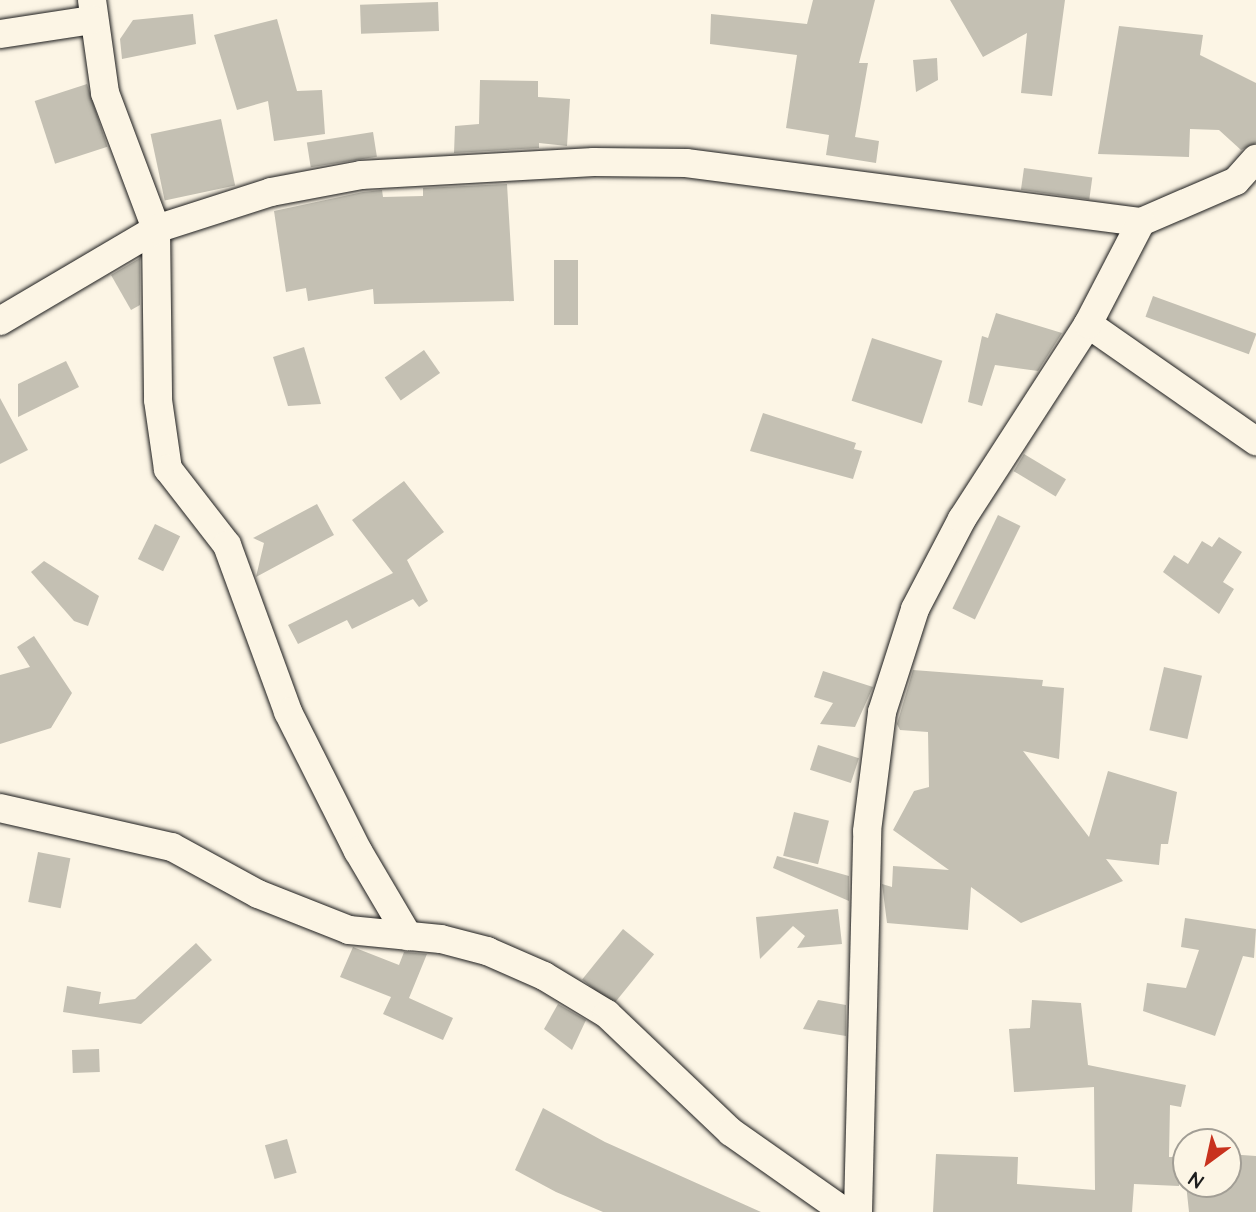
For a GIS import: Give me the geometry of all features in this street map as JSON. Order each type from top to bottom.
[{"type":"street","points":[[0,34],[92,10],[105,93],[156,229],[158,400],[168,469],[227,545],[294,723],[358,851],[408,936]]},
{"type":"street","points":[[0,321],[156,229],[317,181],[594,162],[686,163],[1141,222],[1246,182],[1256,159]]},
{"type":"street","points":[[858,1212],[867,831],[882,712],[915,610],[956,531],[1088,324],[1141,222]]},
{"type":"street","points":[[1088,324],[1256,441]]},
{"type":"street","points":[[0,807],[172,847],[308,918],[349,930],[408,936],[487,951],[607,1014],[731,1132],[845,1212]]},
{"type":"building","points":[[813,0],[875,0],[859,63],[868,63],[855,137],[879,141],[876,163],[826,155],[829,135],[786,128],[797,55],[710,44],[711,14],[807,24]]},
{"type":"building","points":[[950,0],[1065,0],[1052,96],[1021,93],[1027,33],[983,57]]},
{"type":"building","points":[[438,2],[439,31],[361,34],[360,5]]},
{"type":"building","points":[[193,14],[196,44],[122,59],[120,39],[133,20]]},
{"type":"building","points":[[277,19],[297,91],[322,90],[325,134],[274,141],[268,101],[237,110],[214,35]]},
{"type":"building","points":[[1119,26],[1203,35],[1200,55],[1256,83],[1256,143],[1241,150],[1219,130],[1190,129],[1189,157],[1098,154]]},
{"type":"building","points":[[937,58],[938,80],[916,92],[913,60]]},
{"type":"building","points":[[480,80],[538,81],[538,97],[570,99],[567,146],[539,143],[539,148],[454,153],[455,126],[479,124]]},
{"type":"building","points":[[87,84],[107,147],[55,164],[35,101]]},
{"type":"building","points":[[221,119],[235,186],[165,200],[151,134]]},
{"type":"building","points":[[373,132],[377,157],[311,167],[307,142]]},
{"type":"building","points":[[1024,168],[1092,178],[1089,199],[1021,190]]},
{"type":"building","points":[[507,184],[514,301],[374,304],[373,289],[308,301],[306,288],[286,292],[274,211],[363,192],[382,190],[383,197],[423,196],[423,188]]},
{"type":"building","points":[[140,258],[140,305],[131,310],[111,275]]},
{"type":"building","points":[[554,260],[578,260],[578,325],[554,325]]},
{"type":"building","points":[[1153,296],[1256,333],[1249,354],[1145,317]]},
{"type":"building","points":[[996,313],[1062,333],[1038,371],[995,365],[982,406],[968,402],[982,336],[988,338]]},
{"type":"building","points":[[872,338],[942,361],[922,424],[852,401]]},
{"type":"building","points":[[304,347],[321,404],[288,406],[273,357]]},
{"type":"building","points":[[424,350],[440,373],[401,400],[385,378]]},
{"type":"building","points":[[66,361],[79,387],[18,417],[18,384]]},
{"type":"building","points":[[0,398],[28,450],[0,464]]},
{"type":"building","points":[[763,413],[856,443],[854,449],[862,451],[853,479],[750,451]]},
{"type":"building","points":[[1024,454],[1066,479],[1056,496],[1014,471]]},
{"type":"building","points":[[404,481],[444,532],[407,560],[428,601],[419,607],[413,599],[352,629],[347,620],[298,644],[288,625],[393,573],[352,520]]},
{"type":"building","points":[[317,504],[334,535],[256,577],[264,543],[253,538]]},
{"type":"building","points":[[998,515],[1020,526],[975,619],[952,608]]},
{"type":"building","points":[[155,524],[180,536],[163,571],[138,559]]},
{"type":"building","points":[[1219,537],[1242,552],[1223,582],[1234,589],[1219,614],[1163,572],[1174,555],[1188,564],[1202,541],[1212,547]]},
{"type":"building","points":[[44,561],[99,596],[88,626],[74,621],[31,572]]},
{"type":"building","points":[[34,636],[72,693],[51,728],[0,744],[0,675],[30,667],[17,647]]},
{"type":"building","points":[[1164,667],[1202,676],[1187,739],[1149,730]]},
{"type":"building","points":[[913,670],[1043,680],[1042,686],[1064,688],[1059,759],[1023,751],[1089,837],[1108,771],[1177,792],[1168,844],[1161,844],[1159,865],[1106,859],[1123,881],[1021,923],[971,887],[968,930],[887,923],[882,884],[892,887],[893,866],[949,870],[893,830],[914,791],[929,787],[928,732],[900,730],[897,724]]},
{"type":"building","points":[[823,671],[873,687],[855,727],[820,724],[833,703],[814,697]]},
{"type":"building","points":[[818,745],[859,758],[851,783],[810,770]]},
{"type":"building","points":[[794,812],[829,821],[818,864],[783,856]]},
{"type":"building","points":[[38,852],[70,858],[61,908],[28,902]]},
{"type":"building","points":[[777,856],[849,876],[849,901],[773,868]]},
{"type":"building","points":[[838,909],[842,944],[797,948],[805,936],[793,926],[760,959],[756,917]]},
{"type":"building","points":[[1185,918],[1256,929],[1254,958],[1243,956],[1215,1036],[1143,1011],[1147,983],[1186,988],[1199,950],[1181,947]]},
{"type":"building","points":[[623,929],[654,954],[613,1005],[582,980]]},
{"type":"building","points":[[196,943],[212,960],[141,1024],[63,1012],[67,986],[101,992],[99,1004],[135,999]]},
{"type":"building","points":[[353,947],[399,965],[404,952],[427,954],[409,998],[453,1018],[443,1040],[383,1014],[391,997],[340,977]]},
{"type":"building","points":[[818,1000],[846,1005],[846,1036],[803,1029]]},
{"type":"building","points":[[1032,1000],[1081,1003],[1088,1065],[1186,1085],[1181,1107],[1170,1105],[1169,1157],[1172,1157],[1172,1186],[1134,1184],[1132,1212],[933,1212],[936,1154],[1018,1157],[1017,1184],[1095,1190],[1094,1087],[1014,1092],[1009,1029],[1030,1028]]},
{"type":"building","points":[[558,1004],[586,1020],[572,1050],[544,1029]]},
{"type":"building","points":[[99,1049],[100,1072],[73,1073],[72,1050]]},
{"type":"building","points":[[543,1108],[605,1142],[761,1212],[603,1212],[556,1192],[515,1170]]},
{"type":"building","points":[[287,1139],[297,1173],[275,1179],[265,1145]]},
{"type":"building","points":[[1242,1155],[1256,1156],[1256,1212],[1189,1212],[1188,1198],[1242,1198]]}]
